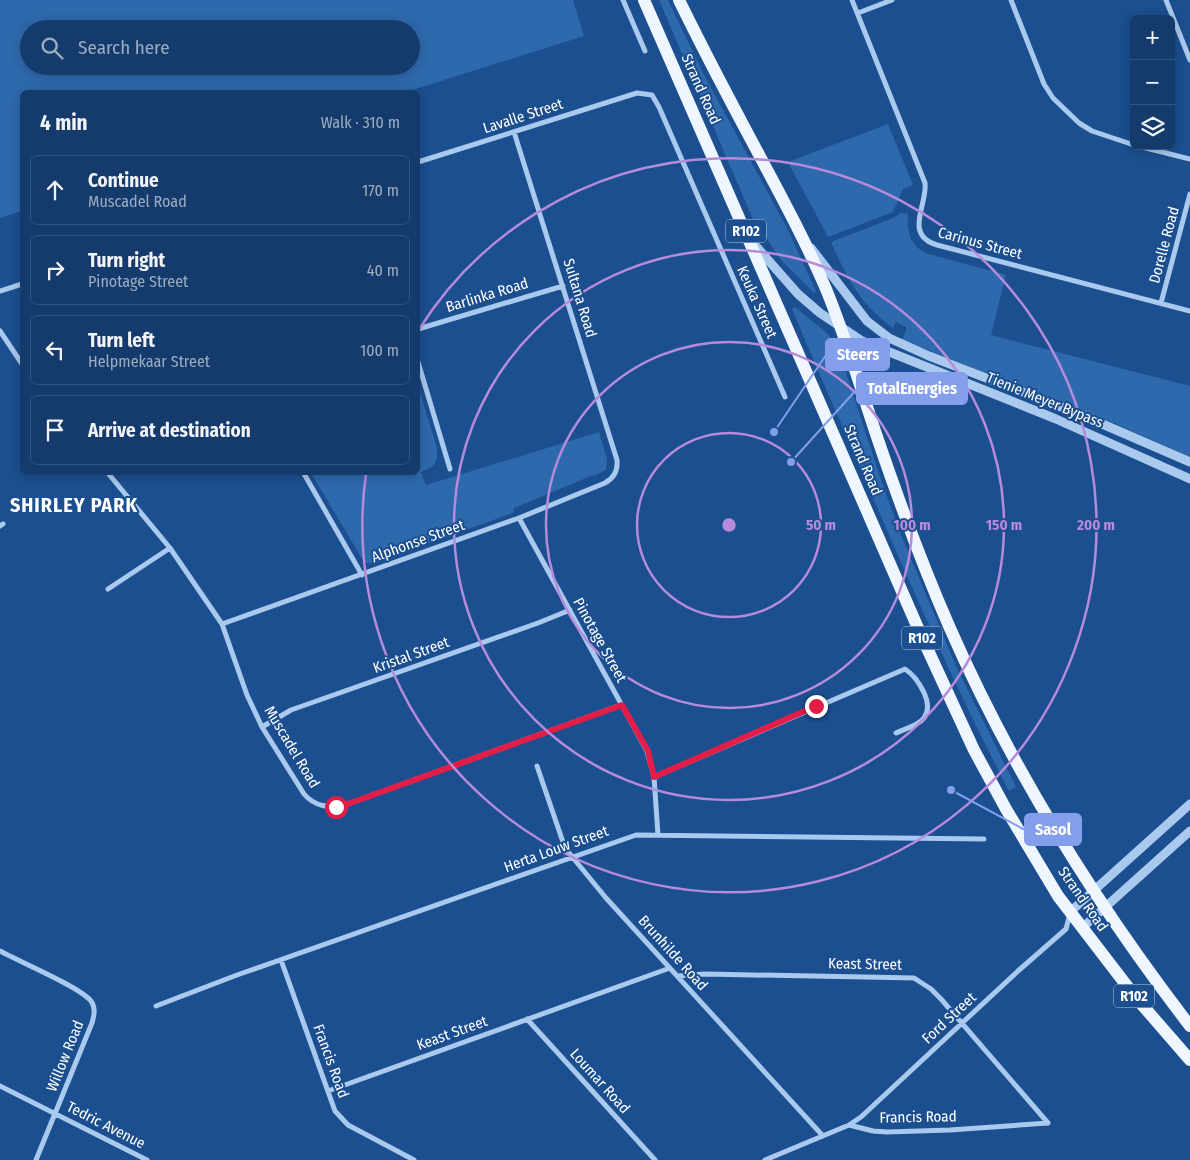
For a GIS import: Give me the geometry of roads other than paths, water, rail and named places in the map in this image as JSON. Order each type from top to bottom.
[{"type":"main road","name":"Strand Road","points":[[644,0],[955,712],[1006,810],[1058,896],[1137,999],[1190,1060]]},
{"type":"main road","name":"Strand Road","points":[[679,0],[804,238],[841,328],[881,449],[916,545],[948,624],[984,701],[1031,791],[1104,908],[1190,1026]]},
{"type":"street","points":[[623,0],[645,51]]},
{"type":"street","name":"Carinus Street","points":[[852,0],[925,182],[925,192],[918,224],[921,235],[925,239],[936,245],[1190,311]]},
{"type":"street","points":[[858,13],[892,0]]},
{"type":"street","points":[[1011,0],[1044,84],[1053,98],[1078,123],[1092,131],[1130,144]]},
{"type":"street","points":[[1166,0],[1190,60]]},
{"type":"street","name":"Lavalle Street","points":[[420,161],[637,93]]},
{"type":"street","name":"Keuka Street","points":[[637,93],[647,93],[655,98],[785,397]]},
{"type":"street","name":"Sultana Road","points":[[514,132],[617,460],[616,471]]},
{"type":"street","points":[[1154,150],[1190,159]]},
{"type":"street","name":"Dorelle Road","points":[[1161,303],[1190,194]]},
{"type":"street","name":"Tienie Meyer Bypass","points":[[804,238],[862,315],[889,338],[930,356],[1076,412],[1190,462]]},
{"type":"street","name":"Tienie Meyer Bypass","points":[[750,240],[798,294],[820,313],[862,341],[1056,418],[1190,479]]},
{"type":"street","points":[[0,291],[20,285]]},
{"type":"street","name":"Barlinka Road","points":[[420,328],[563,286]]},
{"type":"street","points":[[0,331],[20,361]]},
{"type":"street","points":[[420,369],[450,469]]},
{"type":"street","name":"Alphonse Street","points":[[222,624],[519,518],[610,480],[616,471]]},
{"type":"street","name":"Muscadel Road","points":[[109,475],[170,548],[222,624],[247,696],[262,727],[309,800],[326,806],[336,807],[345,805],[622,705]]},
{"type":"street","points":[[305,475],[362,575]]},
{"type":"street","name":"Pinotage Street","points":[[519,518],[648,751],[654,777],[658,835]]},
{"type":"street","points":[[108,589],[170,548]]},
{"type":"street","name":"Kristal Street","points":[[262,727],[291,710],[520,630],[570,610]]},
{"type":"street","points":[[654,777],[905,669],[922,690],[927,704],[926,713],[920,722],[896,733]]},
{"type":"street","name":"Brunhilde Road","points":[[537,766],[565,848],[606,898],[823,1136]]},
{"type":"street","points":[[1190,804],[1070,912],[1066,929],[1082,928],[1190,831]]},
{"type":"street","name":"Herta Louw Street","points":[[156,1006],[237,975],[636,835],[984,840]]},
{"type":"street","name":"Ford Street","points":[[849,1125],[875,1105],[1023,966],[1066,929]]},
{"type":"street","name":"Willow Road","points":[[0,951],[74,988],[89,999],[94,1007],[92,1024],[36,1160]]},
{"type":"street","name":"Francis Road","points":[[281,960],[335,1111],[348,1125],[414,1160]]},
{"type":"street","name":"Keast Street","points":[[328,1091],[670,968]]},
{"type":"street","name":"Keast Street","points":[[678,976],[705,974],[914,978],[931,989],[1048,1123]]},
{"type":"street","name":"Loumar Road","points":[[527,1019],[655,1160]]},
{"type":"street","name":"Tedric Avenue","points":[[0,1086],[147,1160]]},
{"type":"street","name":"Francis Road","points":[[849,1125],[873,1131],[887,1132],[950,1130],[1048,1123]]},
{"type":"street","points":[[765,1160],[849,1125]]},
{"type":"place","name":"Steers","points":[[774,432]]},
{"type":"place","name":"TotalEnergies","points":[[791,462]]},
{"type":"place","name":"Sasol","points":[[951,790]]},
{"type":"district","name":"SHIRLEY PARK","points":[[74,505]]}]
